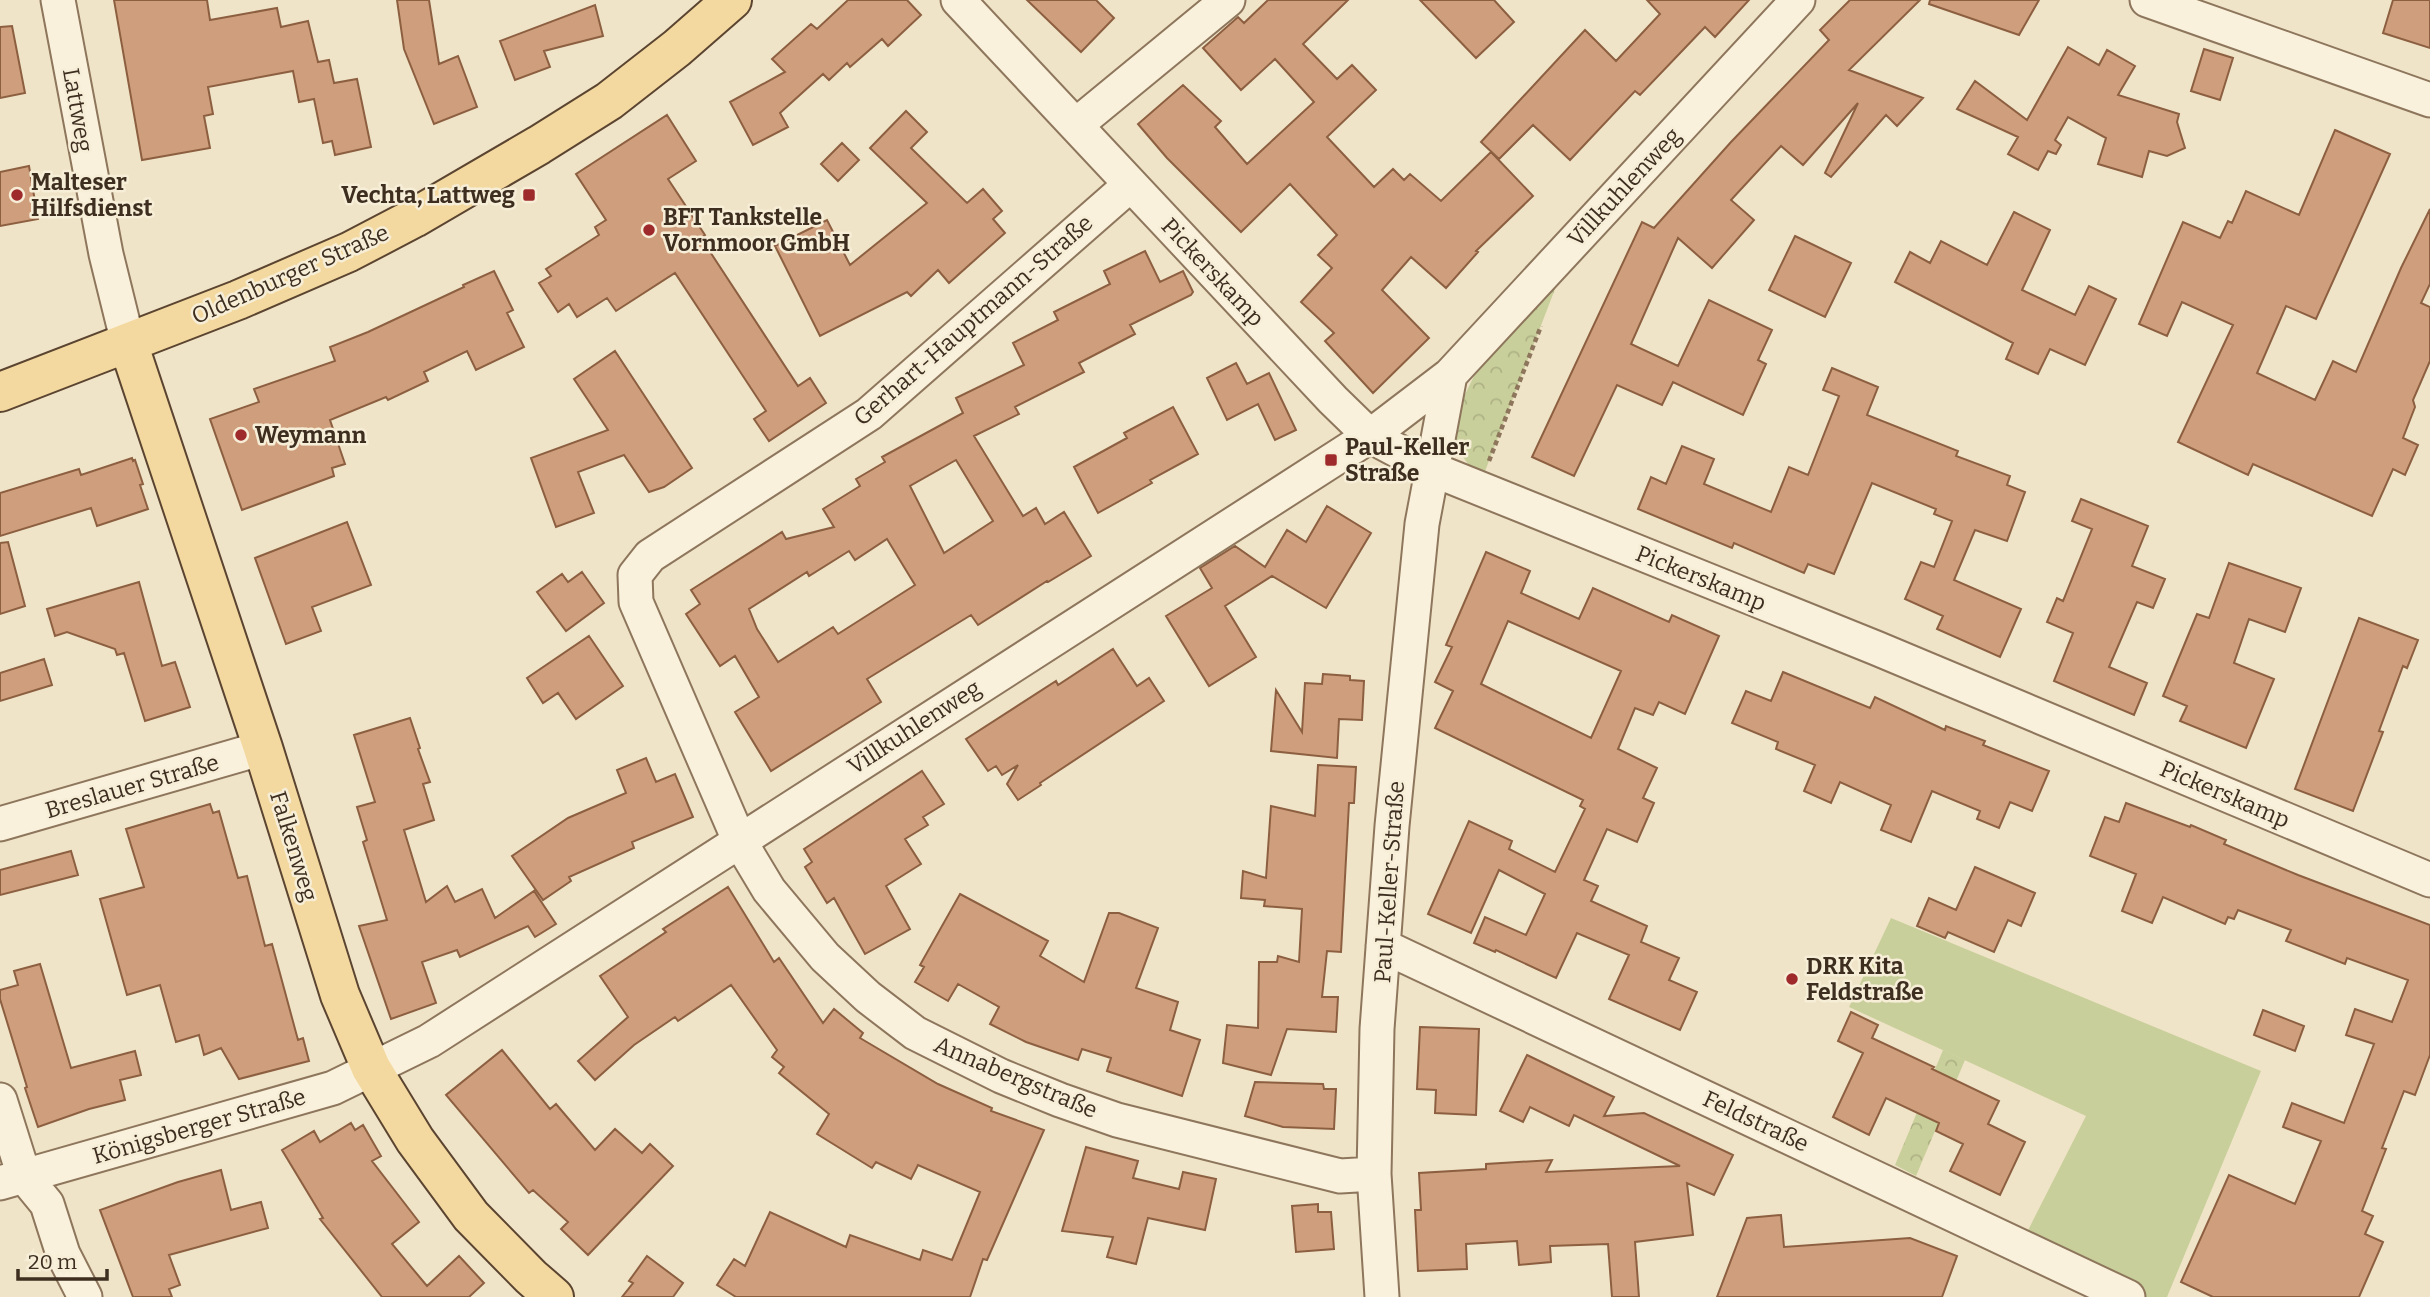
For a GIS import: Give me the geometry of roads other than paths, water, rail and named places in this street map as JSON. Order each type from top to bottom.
[{"type":"main road","name":"Oldenburger Straße","points":[[0,392],[128,343],[349,252],[414,218],[609,101],[677,48],[732,0]]},
{"type":"main road","name":"Falkenweg","points":[[128,343],[263,748],[340,995],[371,1068],[415,1140],[471,1216],[531,1278],[554,1297]]},
{"type":"street","name":"Lattweg","points":[[58,0],[106,254],[128,343]]},
{"type":"street","name":"Pickerskamp","points":[[958,0],[1333,400],[1370,436],[1434,470],[1877,648],[2430,880]]},
{"type":"street","points":[[1076,125],[1228,0]]},
{"type":"street","name":"Villkuhlenweg","points":[[371,1068],[429,1041],[1370,436],[1450,375],[1798,0]]},
{"type":"street","points":[[2147,0],[2430,100]]},
{"type":"street","name":"Gerhart-Hauptmann-Straße","points":[[739,840],[636,602],[635,575],[650,556],[870,414],[1130,185]]},
{"type":"street","points":[[1434,470],[1450,375]]},
{"type":"street","name":"Paul-Keller-Straße","points":[[1382,1297],[1374,1174],[1377,1029],[1392,826],[1420,537],[1434,470]]},
{"type":"street","name":"Breslauer Straße","points":[[0,824],[263,748]]},
{"type":"street","name":"Annabergstraße","points":[[739,840],[769,891],[825,957],[868,997],[915,1033],[1000,1076],[1117,1120],[1340,1176],[1374,1174]]},
{"type":"street","name":"Feldstraße","points":[[1384,946],[2128,1297]]},
{"type":"street","name":"Königsberger Straße","points":[[12,1180],[332,1088],[371,1068]]},
{"type":"street","points":[[0,1100],[12,1180],[47,1204],[63,1254],[85,1297]]},
{"type":"place","name":"Malteser Hilfsdienst","points":[[17,195]]},
{"type":"place","name":"Vechta, Lattweg","points":[[529,195]]},
{"type":"place","name":"BFT Tankstelle Vornmoor GmbH","points":[[649,230]]},
{"type":"place","name":"Weymann","points":[[241,435]]},
{"type":"place","name":"Paul-Keller Straße","points":[[1331,460]]},
{"type":"place","name":"DRK Kita Feldstraße","points":[[1792,979]]}]
